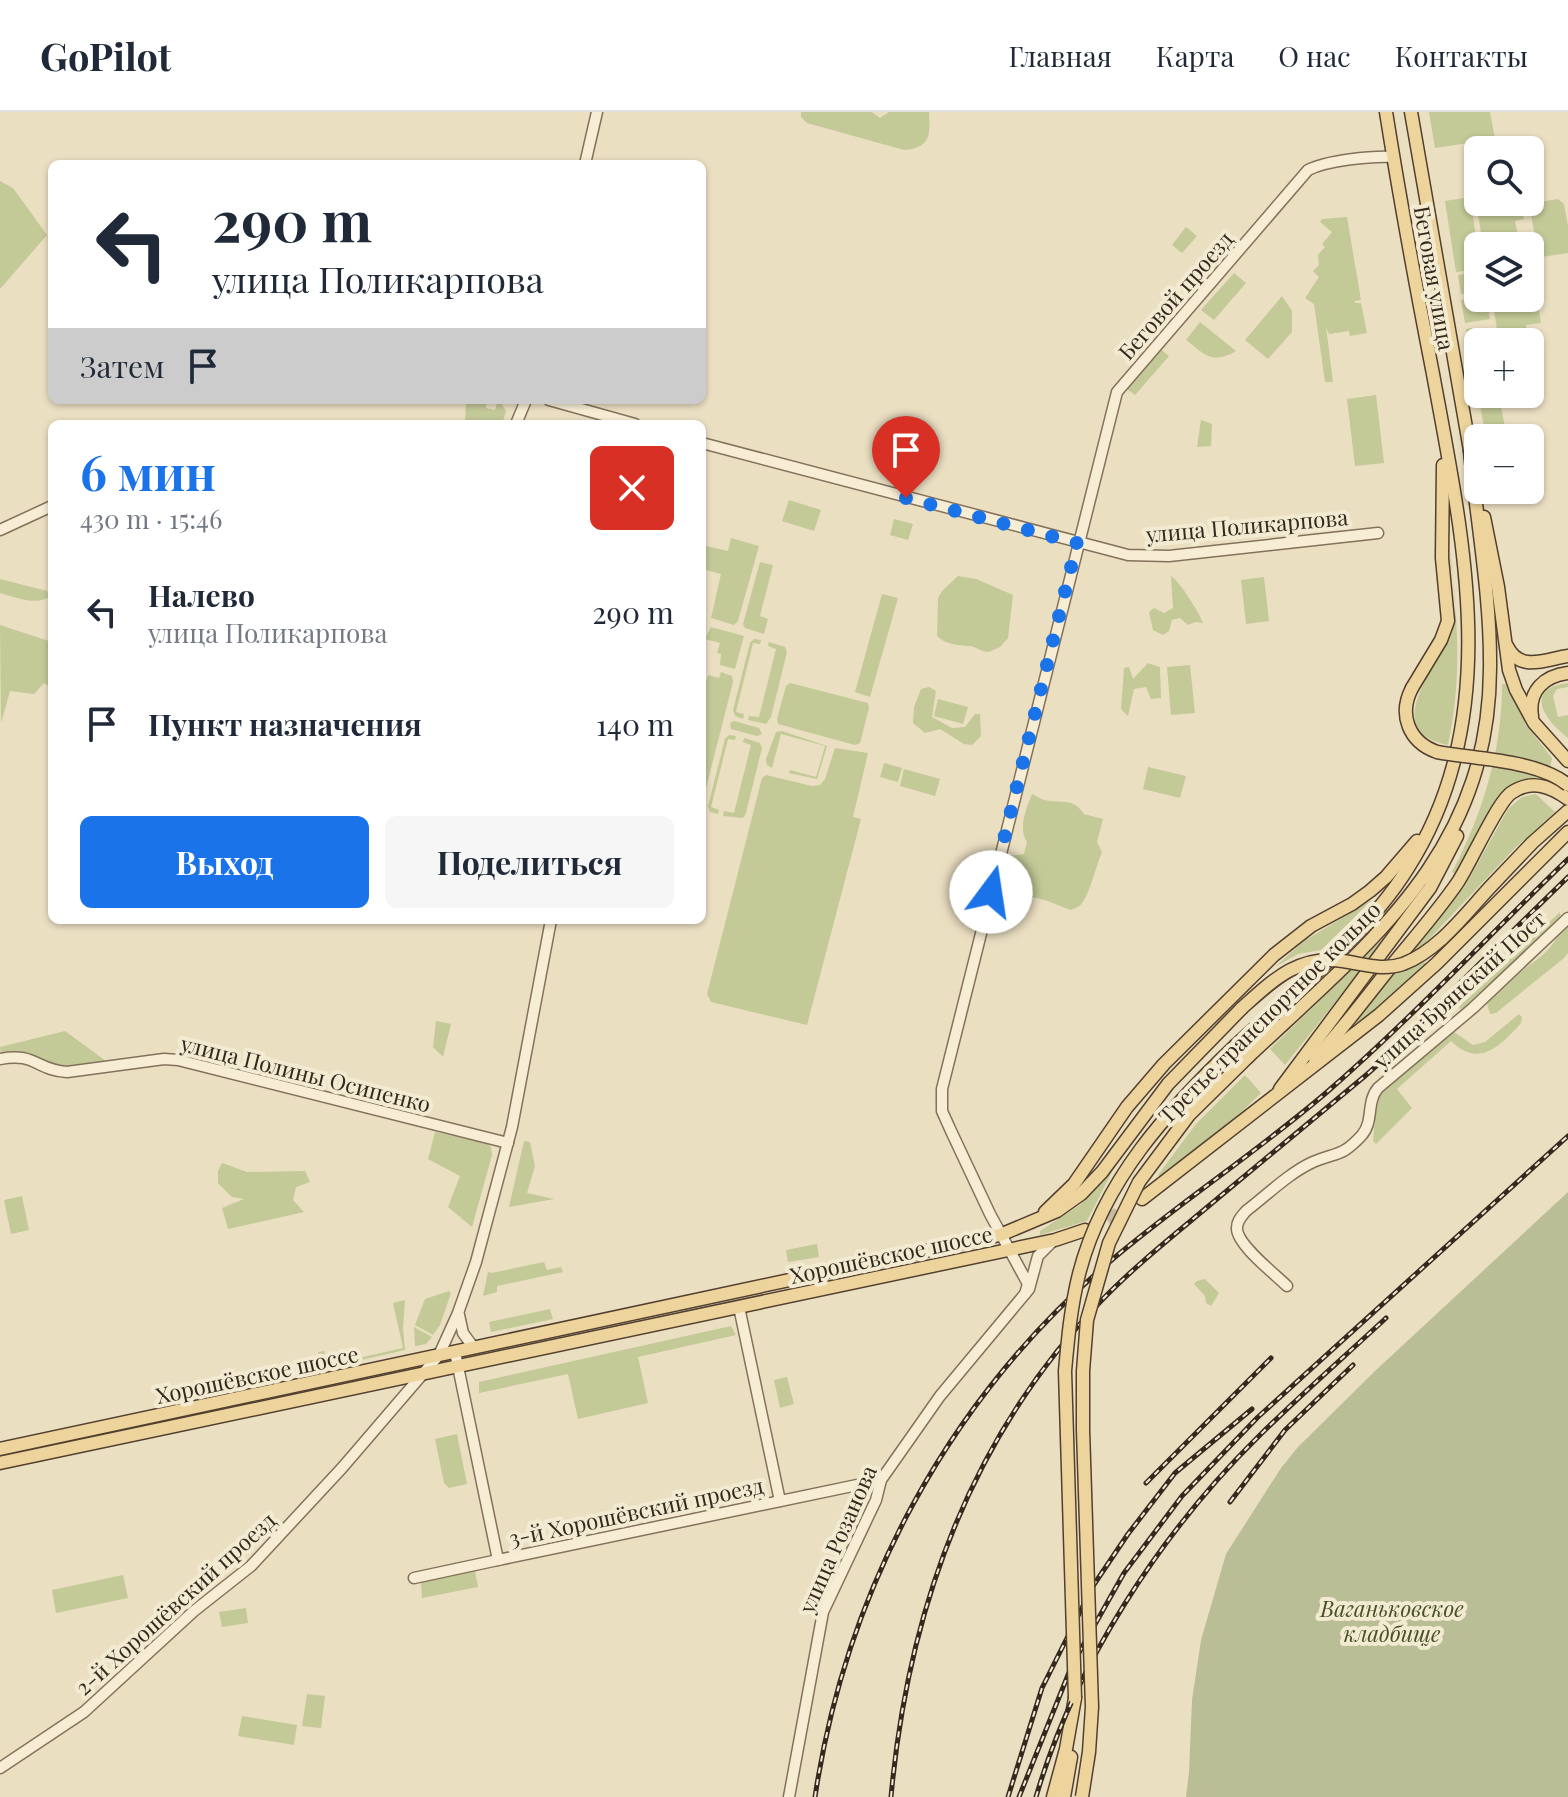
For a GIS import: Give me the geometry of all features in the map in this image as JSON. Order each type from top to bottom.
[{"type":"main road","name":"Беговая улица","points":[[1386,112],[1443,429],[1462,557],[1470,642]]},
{"type":"main road","name":"Беговая улица","points":[[1411,112],[1465,424]]},
{"type":"main road","points":[[1443,429],[1442,558],[1449,614],[1441,640],[1406,700],[1406,722],[1414,737],[1426,748],[1538,769],[1568,785]]},
{"type":"main road","name":"Третье транспортное кольцо","points":[[1082,1797],[1092,1707],[1083,1371],[1087,1320],[1109,1243],[1139,1182],[1184,1121],[1359,953],[1411,897],[1454,825],[1476,767],[1485,728],[1490,669],[1475,504]]},
{"type":"main road","points":[[1481,504],[1498,587],[1509,670],[1534,723],[1568,761]]},
{"type":"main road","name":"Третье транспортное кольцо","points":[[1064,1797],[1074,1730],[1075,1698],[1065,1371],[1069,1321],[1080,1272],[1105,1207],[1142,1145],[1175,1105],[1367,921],[1399,883],[1434,820],[1460,746],[1468,692],[1470,642]]},
{"type":"main road","points":[[1507,644],[1514,657],[1523,662],[1568,656]]},
{"type":"main road","points":[[1534,723],[1531,709],[1533,695],[1544,681],[1566,672]]},
{"type":"main road","points":[[1255,1114],[1284,1084],[1434,882],[1459,830],[1476,767]]},
{"type":"main road","points":[[1276,1098],[1332,1040],[1444,901],[1482,843],[1503,801],[1519,789],[1531,785],[1544,786],[1568,799]]},
{"type":"main road","points":[[1000,1235],[1044,1218],[1081,1194],[1102,1172],[1168,1084],[1279,975],[1303,963],[1333,960],[1382,967],[1412,960],[1433,946],[1568,811]]},
{"type":"main road","points":[[1000,1235],[1029,1223],[1064,1195],[1127,1107],[1164,1064],[1286,945],[1311,926],[1352,904],[1386,877],[1434,820]]},
{"type":"main road","points":[[1142,1199],[1276,1098],[1406,992],[1568,832]]},
{"type":"main road","points":[[1008,1250],[1085,1230]]},
{"type":"main road","name":"Хорошёвское шоссе","points":[[0,1449],[1000,1235]]},
{"type":"main road","name":"Хорошёвское шоссе","points":[[0,1463],[1008,1250]]},
{"type":"main road","points":[[1053,1797],[1075,1698]]},
{"type":"street","points":[[586,160],[597,112]]},
{"type":"street","name":"Беговой проезд","points":[[1000,1235],[942,1111],[942,1089],[1117,392],[1308,170],[1376,156],[1393,157]]},
{"type":"street","points":[[563,404],[621,420]]},
{"type":"street","name":"улица Поликарпова","points":[[706,444],[1128,555],[1169,556],[1378,533]]},
{"type":"street","points":[[0,530],[48,508]]},
{"type":"street","name":"улица Брянский Пост","points":[[1287,1286],[1242,1243],[1237,1233],[1238,1221],[1246,1211],[1307,1166],[1340,1155],[1359,1138],[1367,1129],[1371,1100],[1378,1088],[1473,1008],[1568,918]]},
{"type":"street","name":"2-й Хорошёвский проезд","points":[[0,1768],[84,1712],[183,1621],[251,1566],[439,1355],[476,1262],[508,1143],[524,1074],[550,924]]},
{"type":"street","name":"улица Полины Осипенко","points":[[0,1059],[22,1056],[51,1070],[67,1072],[164,1059],[178,1060],[508,1143]]},
{"type":"street","name":"Хорошёвское шоссе","points":[[1000,1235],[1008,1250]]},
{"type":"street","points":[[1025,1294],[1032,1283],[1038,1256],[1055,1240]]},
{"type":"street","points":[[1008,1250],[1028,1284],[1025,1294]]},
{"type":"street","name":"улица Розанова","points":[[789,1797],[823,1612],[876,1500],[881,1480],[940,1396],[1025,1294]]},
{"type":"street","points":[[739,1307],[780,1501]]},
{"type":"street","points":[[458,1313],[463,1333],[474,1348]]},
{"type":"street","name":"3-й Хорошёвский проезд","points":[[455,1352],[498,1560],[881,1480]]},
{"type":"street","points":[[439,1355],[444,1364],[456,1368]]},
{"type":"street","points":[[112,1425],[107,1433],[115,1439]]},
{"type":"street","points":[[79,1446],[88,1440],[89,1429]]},
{"type":"street","points":[[414,1578],[498,1560]]},
{"type":"green space","points":[[801,112],[872,112],[880,118],[889,112],[929,112],[929,133],[920,146],[904,150],[807,123]]},
{"type":"green space","points":[[1429,112],[1490,112],[1494,136],[1464,136],[1464,144],[1435,148]]},
{"type":"green space","points":[[0,181],[13,188],[47,235],[0,289]]},
{"type":"green space","points":[[1464,198],[1464,216],[1473,216],[1475,232],[1464,232],[1464,271],[1456,272],[1445,201]]},
{"type":"green space","points":[[1558,199],[1564,204],[1568,253],[1544,257],[1544,232],[1534,232],[1531,216],[1544,216],[1544,201]]},
{"type":"green space","points":[[1478,216],[1523,216],[1524,219],[1515,221],[1517,232],[1481,232]]},
{"type":"green space","points":[[1347,217],[1361,300],[1355,303],[1361,303],[1367,333],[1350,336],[1349,331],[1329,334],[1326,327],[1333,382],[1325,382],[1314,304],[1305,298],[1319,277],[1313,271],[1319,265],[1318,255],[1325,247],[1322,244],[1332,232],[1320,222],[1322,219]]},
{"type":"green space","points":[[1186,227],[1197,236],[1182,253],[1172,245]]},
{"type":"green space","points":[[1234,273],[1246,283],[1214,320],[1201,310]]},
{"type":"green space","points":[[1464,274],[1464,294],[1461,294],[1458,275]]},
{"type":"green space","points":[[1282,296],[1292,311],[1292,332],[1268,359],[1245,340]]},
{"type":"green space","points":[[1464,299],[1464,312],[1489,312],[1490,319],[1465,323],[1461,300]]},
{"type":"green space","points":[[1494,312],[1539,312],[1541,323],[1526,325],[1527,328],[1497,328]]},
{"type":"green space","points":[[1200,322],[1236,351],[1214,358],[1186,340]]},
{"type":"green space","points":[[1160,349],[1169,356],[1135,395],[1124,387]]},
{"type":"green space","points":[[1376,395],[1384,463],[1355,466],[1347,399]]},
{"type":"green space","points":[[466,404],[486,404],[486,408],[495,410],[497,404],[502,404],[506,411],[503,420],[465,420]]},
{"type":"green space","points":[[1480,408],[1501,408],[1504,424],[1483,424]]},
{"type":"green space","points":[[1201,420],[1212,424],[1211,446],[1197,447]]},
{"type":"green space","points":[[789,500],[821,510],[814,531],[782,521]]},
{"type":"green space","points":[[894,519],[913,524],[908,540],[890,535]]},
{"type":"green space","points":[[731,538],[759,546],[738,621],[734,625],[711,618],[721,574],[706,570],[706,546],[728,551]]},
{"type":"green space","points":[[760,562],[773,565],[760,616],[768,619],[764,634],[745,628],[743,624]]},
{"type":"green space","points":[[958,576],[976,579],[1013,595],[1008,638],[1000,647],[986,652],[948,643],[937,636],[938,598]]},
{"type":"green space","points":[[1171,576],[1189,598],[1203,623],[1188,625],[1180,618],[1172,620],[1169,631],[1163,635],[1153,630],[1149,612],[1154,608],[1164,613],[1173,608]]},
{"type":"green space","points":[[1264,577],[1269,621],[1246,624],[1241,580]]},
{"type":"green space","points":[[0,579],[47,591],[48,598],[31,601],[0,593]]},
{"type":"green space","points":[[882,594],[898,598],[870,697],[855,692]]},
{"type":"green space","points":[[1455,608],[1456,695],[1448,745],[1427,737],[1416,725],[1415,710],[1420,692],[1454,623]]},
{"type":"green space","points":[[0,625],[48,641],[48,686],[44,683],[34,694],[10,691],[1,723]]},
{"type":"green space","points":[[711,627],[744,636],[735,669],[720,665],[721,654],[717,653],[720,643],[706,637]]},
{"type":"green space","points":[[754,639],[761,640],[760,644],[753,643],[736,712],[744,714],[743,719],[735,716],[733,710],[750,643]]},
{"type":"green space","points":[[769,642],[785,647],[787,652],[771,717],[766,724],[748,720],[749,716],[759,717],[776,649],[768,646]]},
{"type":"green space","points":[[1148,663],[1160,667],[1161,698],[1151,699],[1146,687],[1134,689],[1128,716],[1121,709],[1124,668],[1129,667],[1133,679]]},
{"type":"green space","points":[[1190,665],[1195,713],[1171,715],[1167,667]]},
{"type":"green space","points":[[721,672],[732,676],[733,682],[706,788],[706,682],[708,675],[719,678]]},
{"type":"green space","points":[[790,683],[868,703],[860,743],[855,745],[778,724],[786,686]]},
{"type":"green space","points":[[1568,683],[1568,687],[1557,689],[1553,696],[1558,717],[1568,715],[1568,738],[1546,714],[1542,698],[1554,686]]},
{"type":"green space","points":[[1502,684],[1509,684],[1526,725],[1552,758],[1548,780],[1529,781],[1513,787],[1500,797],[1480,826],[1455,874],[1452,872],[1473,827],[1489,781],[1499,733]]},
{"type":"green space","points":[[929,687],[936,691],[932,717],[952,728],[965,727],[975,714],[980,714],[981,736],[972,745],[964,744],[940,729],[925,733],[913,723],[914,707],[921,689]]},
{"type":"green space","points":[[938,699],[968,707],[963,724],[934,716]]},
{"type":"green space","points":[[734,721],[759,728],[762,734],[757,736],[731,729],[730,723]]},
{"type":"green space","points":[[782,731],[827,746],[817,779],[789,773],[790,770],[816,777],[825,746],[781,734],[772,768],[767,765],[766,759],[776,732]]},
{"type":"green space","points":[[729,735],[736,736],[735,740],[728,739],[711,807],[719,810],[718,814],[710,812],[708,806],[725,739]]},
{"type":"green space","points":[[744,738],[760,743],[762,748],[746,813],[743,818],[723,816],[724,811],[734,813],[751,745],[743,742]]},
{"type":"green space","points":[[835,748],[868,753],[853,817],[861,819],[807,1025],[711,1002],[707,994],[762,778],[766,775],[812,786],[820,785]]},
{"type":"green space","points":[[884,763],[902,768],[898,782],[880,777]]},
{"type":"green space","points":[[1148,767],[1186,776],[1180,798],[1143,789]]},
{"type":"green space","points":[[904,769],[940,779],[935,796],[900,786]]},
{"type":"green space","points":[[1032,794],[1045,800],[1071,803],[1084,814],[1103,819],[1097,842],[1102,852],[1093,879],[1081,904],[1071,910],[1040,899],[1019,897],[1013,891],[1010,856],[1024,854],[1027,842],[1023,831],[1024,818]]},
{"type":"green space","points":[[1536,794],[1555,812],[1515,848],[1417,952],[1416,957],[1427,964],[1362,1024],[1357,1025],[1357,1018],[1465,886],[1508,809],[1522,797]]},
{"type":"green space","points":[[1372,900],[1321,950],[1298,954],[1275,967],[1304,941]]},
{"type":"green space","points":[[1560,912],[1561,920],[1480,996],[1467,1007],[1459,1009],[1460,1005]]},
{"type":"green space","points":[[1568,923],[1568,953],[1564,958],[1496,1013],[1490,1014],[1487,1004],[1493,997],[1544,954]]},
{"type":"green space","points":[[1391,933],[1285,1065],[1270,1049]]},
{"type":"green space","points":[[1519,1014],[1521,1023],[1505,1040],[1488,1051],[1470,1053],[1451,1041],[1397,1089],[1412,1108],[1376,1144],[1373,1141],[1376,1109],[1382,1092],[1454,1032],[1473,1045],[1485,1042]]},
{"type":"green space","points":[[436,1021],[451,1024],[443,1057],[433,1047]]},
{"type":"green space","points":[[65,1031],[110,1064],[76,1069],[1,1056],[0,1047]]},
{"type":"green space","points":[[1245,1075],[1261,1093],[1234,1119],[1160,1177],[1158,1175],[1196,1124]]},
{"type":"green space","points":[[435,1132],[486,1143],[491,1147],[492,1155],[472,1227],[448,1207],[460,1176],[428,1159]]},
{"type":"green space","points":[[524,1141],[530,1142],[535,1166],[527,1193],[554,1199],[509,1207]]},
{"type":"green space","points":[[222,1163],[247,1172],[305,1171],[310,1182],[296,1187],[293,1200],[304,1212],[228,1229],[222,1208],[244,1199],[232,1197],[218,1183]]},
{"type":"green space","points":[[1115,1166],[1087,1221],[1040,1235],[1040,1231],[1080,1205]]},
{"type":"green space","name":"Ваганьковское кладбище","points":[[1568,1192],[1568,1797],[1186,1797],[1192,1700],[1201,1640],[1226,1554],[1298,1447]]},
{"type":"green space","points":[[22,1196],[29,1230],[11,1234],[4,1200]]},
{"type":"green space","points":[[817,1244],[819,1257],[788,1262],[786,1250]]},
{"type":"green space","points":[[544,1262],[547,1270],[561,1267],[563,1272],[497,1286],[497,1292],[483,1296],[488,1272]]},
{"type":"green space","points":[[1205,1279],[1219,1293],[1211,1306],[1194,1284]]},
{"type":"green space","points":[[451,1293],[440,1325],[433,1335],[415,1325],[425,1299]]},
{"type":"green space","points":[[405,1300],[405,1350],[322,1369],[318,1352],[324,1351],[328,1365],[403,1348],[393,1303]]},
{"type":"green space","points":[[550,1309],[553,1319],[491,1332],[489,1322]]},
{"type":"green space","points":[[731,1326],[736,1335],[638,1357],[648,1403],[578,1419],[568,1374],[479,1393],[479,1382]]},
{"type":"green space","points":[[414,1327],[432,1337],[426,1344],[415,1346]]},
{"type":"green space","points":[[787,1377],[794,1404],[780,1408],[774,1380]]},
{"type":"green space","points":[[457,1434],[467,1484],[449,1488],[444,1483],[435,1439]]},
{"type":"green space","points":[[475,1571],[478,1587],[422,1598],[421,1582]]},
{"type":"green space","points":[[123,1575],[128,1598],[56,1613],[52,1590]]},
{"type":"green space","points":[[246,1608],[248,1623],[222,1627],[219,1612]]},
{"type":"green space","points":[[307,1694],[325,1696],[321,1728],[302,1726]]},
{"type":"green space","points":[[242,1716],[297,1725],[294,1745],[238,1736]]},
{"type":"tunnel","points":[[1091,1227],[1128,1208]]},
{"type":"railway","points":[[815,1797],[830,1720],[851,1646],[879,1574],[913,1504],[953,1438],[999,1376],[1050,1318],[1107,1264],[1300,1114],[1358,1064],[1568,859]]},
{"type":"railway","points":[[891,1797],[913,1660],[930,1594],[953,1530],[982,1468],[1016,1409],[1056,1353],[1128,1275],[1378,1065],[1568,877]]},
{"type":"railway","points":[[1019,1797],[1072,1665],[1124,1573],[1182,1496],[1258,1417],[1568,1136]]},
{"type":"railway","points":[[1036,1797],[1073,1699],[1124,1604],[1154,1559],[1221,1476],[1257,1438],[1386,1318]]},
{"type":"railway","points":[[1146,1483],[1271,1358]]},
{"type":"railway","points":[[1230,1502],[1285,1430],[1353,1365]]},
{"type":"railway","points":[[1008,1797],[1042,1688],[1093,1586],[1175,1473],[1252,1409]]},
{"type":"route","points":[[906,498],[1077,543],[991,892]]}]
